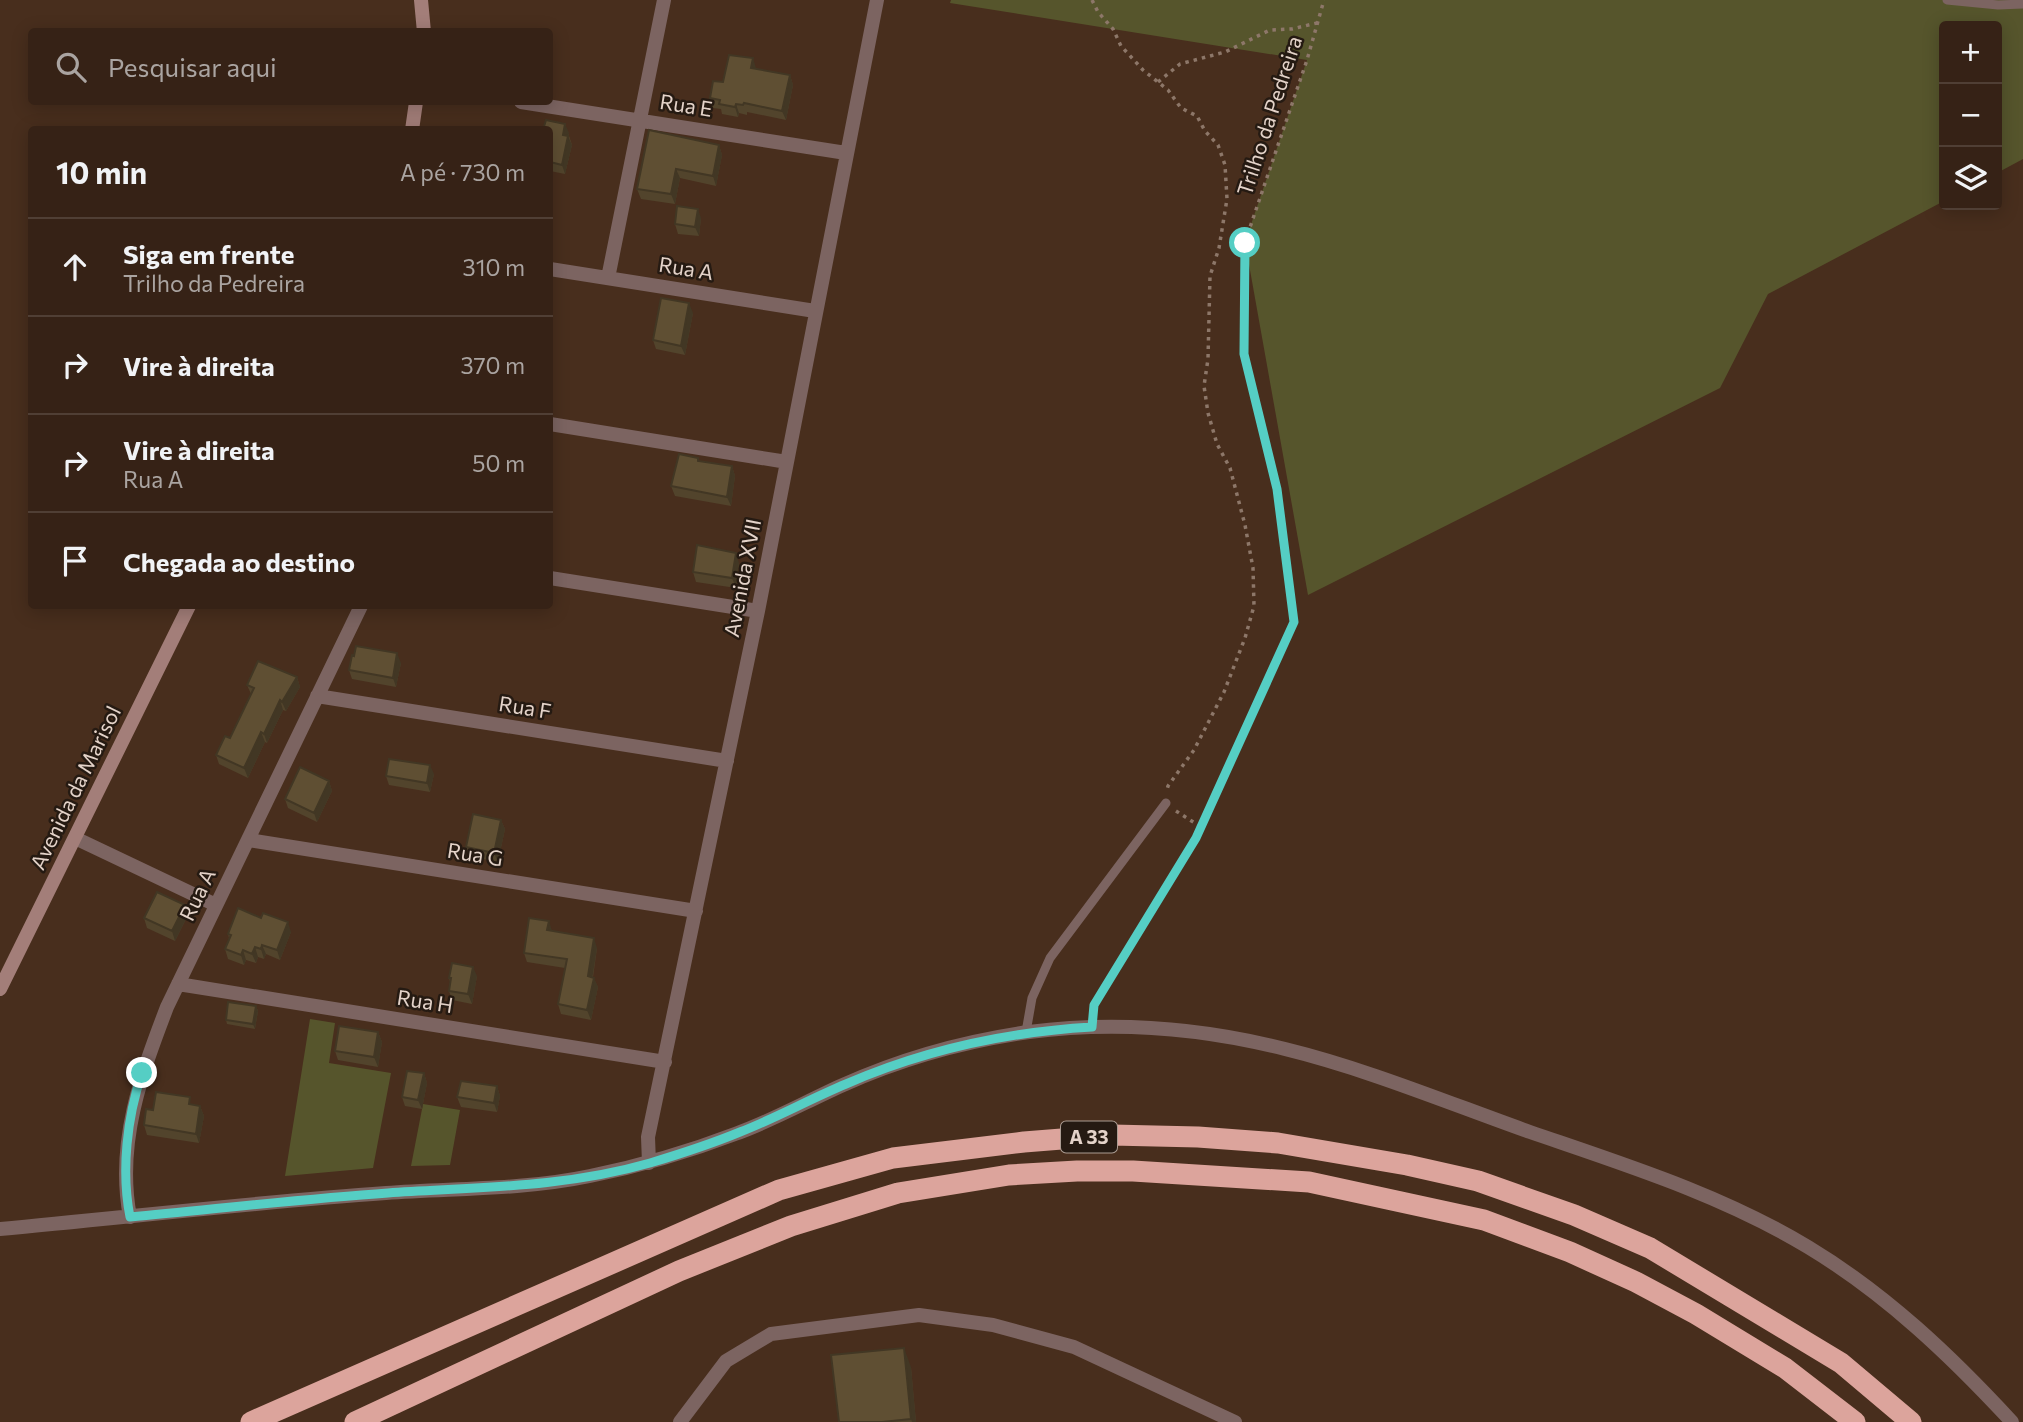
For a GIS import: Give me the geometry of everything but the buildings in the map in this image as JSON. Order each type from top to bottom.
[{"type":"highway","name":"A 33","points":[[251,1422],[779,1191],[893,1158],[1024,1142],[1112,1135],[1198,1137],[1278,1143],[1407,1165],[1478,1181],[1574,1215],[1650,1248],[1842,1363],[1912,1422]]},
{"type":"highway","name":"A 33","points":[[355,1422],[679,1271],[791,1226],[898,1193],[1009,1175],[1077,1171],[1133,1171],[1309,1182],[1485,1220],[1570,1252],[1636,1282],[1696,1314],[1786,1368],[1855,1422]]},
{"type":"street","points":[[421,0],[424,28]]},
{"type":"street","points":[[608,278],[664,0]]},
{"type":"street","name":"Avenida XVII","points":[[649,1163],[648,1137],[758,611],[877,0]]},
{"type":"street","points":[[413,126],[416,105]]},
{"type":"street","name":"Rua E","points":[[540,105],[846,153]]},
{"type":"street","name":"Rua A","points":[[553,270],[815,311]]},
{"type":"street","points":[[553,424],[787,462]]},
{"type":"street","points":[[553,578],[758,611]]},
{"type":"street","name":"Avenida da Marisol","points":[[0,989],[188,609]]},
{"type":"street","name":"Rua A","points":[[130,1217],[125,1192],[131,1118],[142,1073],[178,984],[360,609]]},
{"type":"street","name":"Rua F","points":[[317,696],[727,761]]},
{"type":"street","points":[[75,838],[216,905]]},
{"type":"street","name":"Rua G","points":[[248,840],[696,911]]},
{"type":"street","name":"Rua H","points":[[178,984],[665,1062]]},
{"type":"street","points":[[0,1229],[387,1193],[530,1186],[585,1177],[649,1163],[738,1133],[846,1083],[909,1059],[965,1044],[1026,1032],[1092,1027],[1184,1030],[1293,1050],[1704,1194],[1754,1217],[1848,1273],[1897,1310],[1942,1350],[2012,1422]]},
{"type":"street","points":[[680,1422],[726,1361],[771,1334],[919,1315],[993,1325],[1074,1347],[1234,1422]]},
{"type":"lane","points":[[1947,0],[1998,5],[2023,4]]},
{"type":"lane","points":[[1026,1032],[1032,998],[1050,958],[1166,803]]},
{"type":"path","points":[[1091,0],[1113,29],[1121,46],[1181,108],[1197,116],[1205,131],[1218,145],[1225,165],[1227,199],[1219,248],[1210,276],[1208,359],[1204,386],[1217,444],[1230,468],[1245,525],[1253,568],[1254,606],[1224,692],[1194,750],[1168,786],[1166,803],[1201,827]]},
{"type":"path","name":"Trilho da Pedreira","points":[[1092,1027],[1094,1005],[1201,827],[1294,622],[1277,489],[1244,354],[1245,243],[1307,60],[1324,0]]},
{"type":"path","points":[[1157,82],[1180,64],[1225,52],[1270,30],[1292,29],[1317,23]]},
{"type":"shaded area","points":[[951,0],[2023,0],[2023,159],[2002,170],[2002,21],[1939,21],[1939,204],[1768,294],[1720,388],[1308,595],[1245,242],[1307,60],[950,3]]},
{"type":"shaded area","points":[[310,1019],[335,1023],[329,1063],[391,1073],[373,1168],[285,1176]]},
{"type":"shaded area","points":[[423,1104],[460,1110],[450,1165],[411,1166]]},
{"type":"route","points":[[142,1073],[131,1118],[125,1192],[130,1217],[387,1193],[530,1186],[585,1177],[649,1163],[738,1133],[846,1083],[909,1059],[1026,1032],[1092,1027],[1094,1005],[1196,838],[1294,622],[1277,489],[1244,354],[1245,243]]}]
